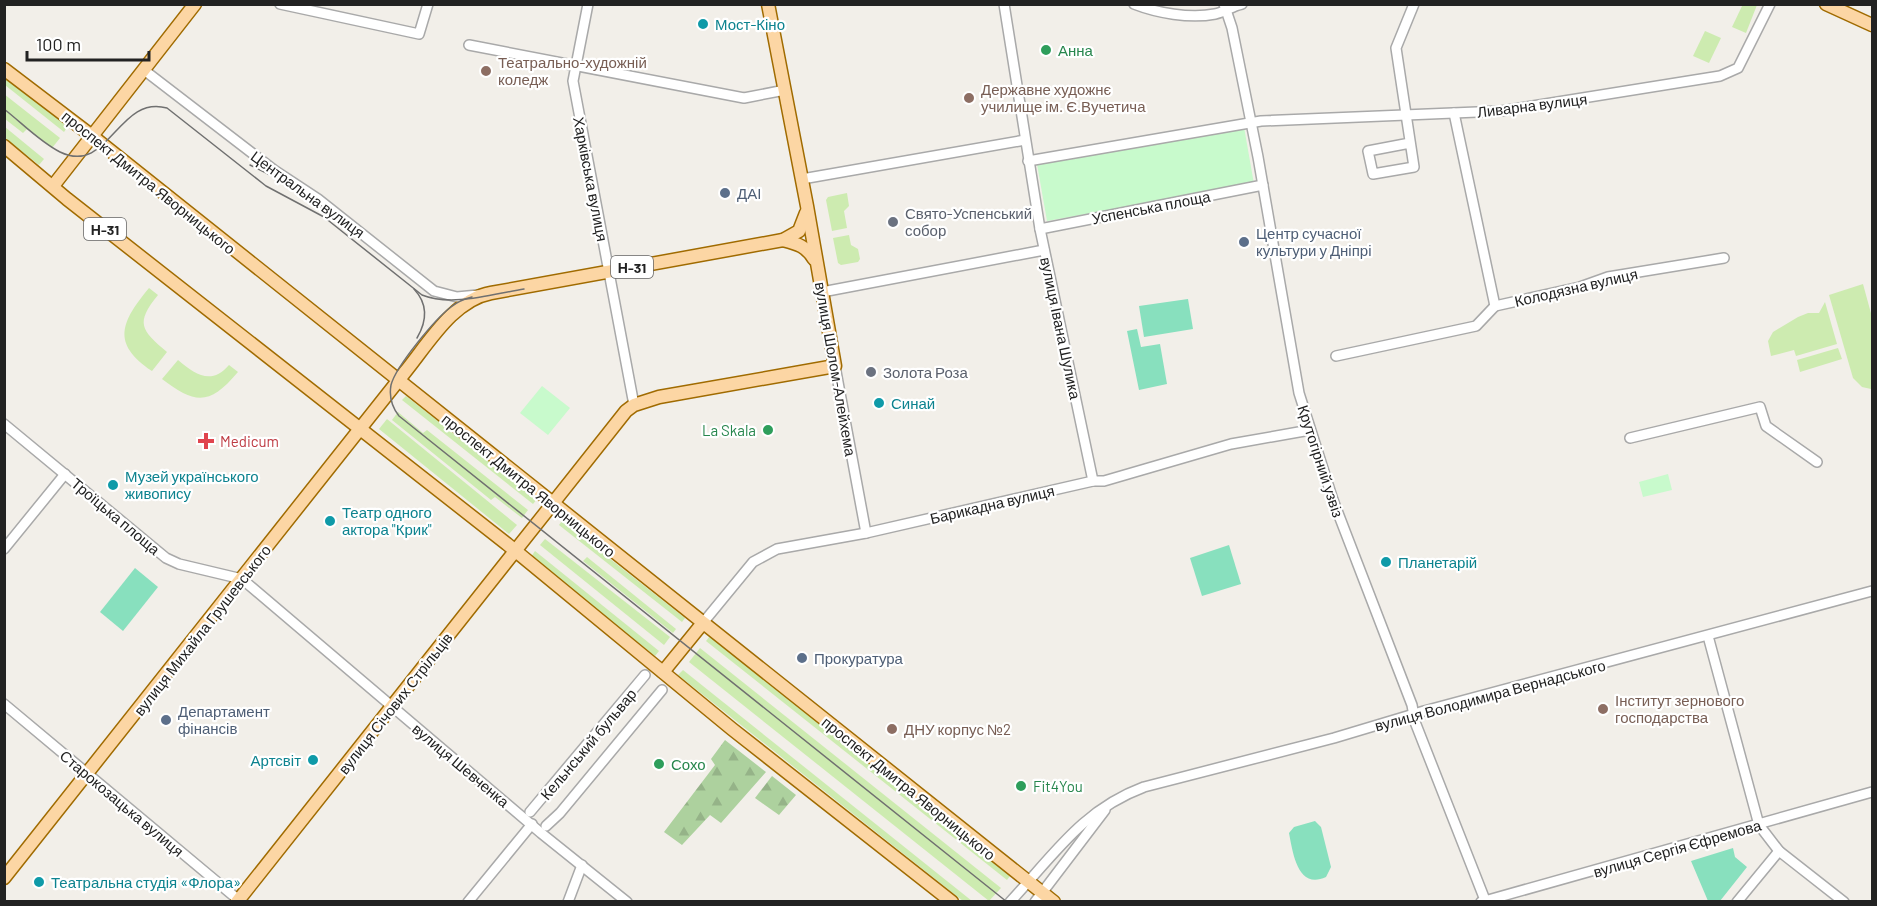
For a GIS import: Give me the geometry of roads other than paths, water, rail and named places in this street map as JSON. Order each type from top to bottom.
[{"type":"main road","points":[[53,186],[195,4]]},
{"type":"main road","name":"вулиця Шолом-Алейхема","points":[[768,4],[835,366]]},
{"type":"main road","points":[[1826,4],[1872,25]]},
{"type":"main road","name":"проспект Дмитра Яворницького","points":[[4,69],[92,136],[1028,882],[1039,897],[1053,902]]},
{"type":"main road","name":"Н-31","points":[[4,146],[516,552]]},
{"type":"main road","points":[[783,240],[799,231],[804,223],[807,206]]},
{"type":"main road","points":[[783,240],[800,244],[808,250],[817,266]]},
{"type":"main road","name":"Н-31","points":[[398,381],[446,322],[468,302],[481,295],[783,240]]},
{"type":"main road","points":[[553,504],[614,426],[634,405],[659,397],[835,366]]},
{"type":"main road","name":"вулиця Михайла Грушевського","points":[[4,878],[398,381]]},
{"type":"main road","name":"вулиця Січових Стрільців","points":[[239,901],[553,504]]},
{"type":"main road","points":[[516,552],[952,902]]},
{"type":"main road","points":[[663,672],[702,624]]},
{"type":"street","points":[[280,4],[419,34],[427,9]]},
{"type":"street","name":"Харківська вулиця","points":[[588,4],[573,81],[634,405]]},
{"type":"street","name":"вулиця Івана Шулика","points":[[1004,4],[1040,229],[1093,481]]},
{"type":"street","points":[[1134,4],[1172,13],[1213,15],[1225,8],[1242,4]]},
{"type":"street","points":[[1410,143],[1368,151],[1373,174],[1414,167],[1396,48],[1404,22],[1414,4]]},
{"type":"street","name":"Ливарна вулиця","points":[[1251,122],[1511,110],[1731,73],[1744,59],[1770,4]]},
{"type":"street","name":"Крутогірний узвіз","points":[[1225,8],[1232,28],[1263,185],[1293,368],[1310,429],[1333,500],[1483,901]]},
{"type":"street","points":[[469,45],[744,98],[784,90]]},
{"type":"street","name":"Центральна вулиця","points":[[144,70],[274,170],[323,203],[434,291],[457,297],[481,295]]},
{"type":"street","points":[[1336,356],[1476,326],[1495,306],[1454,113]]},
{"type":"street","points":[[1029,161],[1251,122]]},
{"type":"street","points":[[802,178],[1025,140]]},
{"type":"street","name":"Успенська площа","points":[[1040,229],[1263,185]]},
{"type":"street","points":[[822,292],[1044,250]]},
{"type":"street","name":"Колодязна вулиця","points":[[1495,306],[1580,287],[1608,277],[1724,258]]},
{"type":"street","name":"вулиця Шолом-Алейхема","points":[[835,366],[866,533]]},
{"type":"street","points":[[1630,438],[1760,407],[1766,426],[1817,462]]},
{"type":"street","name":"Троїцька площа","points":[[4,424],[166,558],[179,564],[242,579]]},
{"type":"street","name":"Барикадна вулиця","points":[[702,624],[753,562],[777,549],[866,533],[1114,478],[1231,444],[1310,429]]},
{"type":"street","points":[[4,549],[65,474]]},
{"type":"street","name":"вулиця Шевченка","points":[[242,579],[627,902]]},
{"type":"street","name":"вулиця Володимира Вернадського","points":[[1010,902],[1079,824],[1125,794],[1172,778],[1334,738],[1414,714],[1872,591]]},
{"type":"street","points":[[1708,636],[1759,825],[1779,851],[1844,902]]},
{"type":"street","name":"Кельнський бульвар","points":[[530,812],[645,675]]},
{"type":"street","name":"Кельнський бульвар","points":[[546,826],[560,813],[662,690]]},
{"type":"street","name":"Старокозацька вулиця","points":[[4,704],[239,901]]},
{"type":"street","name":"вулиця Сергія Єфремова","points":[[1483,901],[1872,792]]},
{"type":"street","name":"вулиця Володимира Вернадського","points":[[1039,897],[1110,803]]},
{"type":"street","points":[[468,902],[532,824]]},
{"type":"street","points":[[1737,902],[1779,851]]},
{"type":"street","points":[[568,902],[582,865]]},
{"type":"tram line","points":[[4,109],[53,148],[77,156],[90,153],[102,145],[136,112],[150,107],[167,108],[266,186],[324,217],[422,295],[459,300],[524,289]]},
{"type":"tram line","points":[[250,165],[298,189],[330,212]]},
{"type":"tram line","points":[[414,289],[424,307],[423,325],[417,338]]},
{"type":"tram line","points":[[472,297],[458,302],[444,313],[400,366],[390,389],[392,401],[399,416],[1007,902]]},
{"type":"place","name":"Мост-Кіно","points":[[703,24]]},
{"type":"place","name":"Анна","points":[[1046,50]]},
{"type":"place","name":"Театрально-художній коледж","points":[[486,71]]},
{"type":"place","name":"Державне художнє училище ім. Є.Вучетича","points":[[969,98]]},
{"type":"place","name":"ДАІ","points":[[725,193]]},
{"type":"place","name":"Свято-Успенський собор","points":[[893,222]]},
{"type":"place","name":"Центр сучасної культури у Дніпрі","points":[[1244,242]]},
{"type":"place","name":"Золота Роза","points":[[871,372]]},
{"type":"place","name":"Синай","points":[[879,403]]},
{"type":"place","name":"La Skala","points":[[768,430]]},
{"type":"place","name":"Medicum","points":[[206,441]]},
{"type":"place","name":"Музей українського живопису","points":[[113,485]]},
{"type":"place","name":"Театр одного актора \"Крик\"","points":[[330,521]]},
{"type":"place","name":"Планетарій","points":[[1386,562]]},
{"type":"place","name":"Прокуратура","points":[[802,658]]},
{"type":"place","name":"Інститут зернового господарства","points":[[1603,709]]},
{"type":"place","name":"Департамент фінансів","points":[[166,720]]},
{"type":"place","name":"ДНУ корпус №2","points":[[892,729]]},
{"type":"place","name":"Артсвіт","points":[[313,760]]},
{"type":"place","name":"Сохо","points":[[659,764]]},
{"type":"place","name":"Fit4You","points":[[1021,786]]},
{"type":"place","name":"Театральна студія «Флора»","points":[[39,882]]}]
